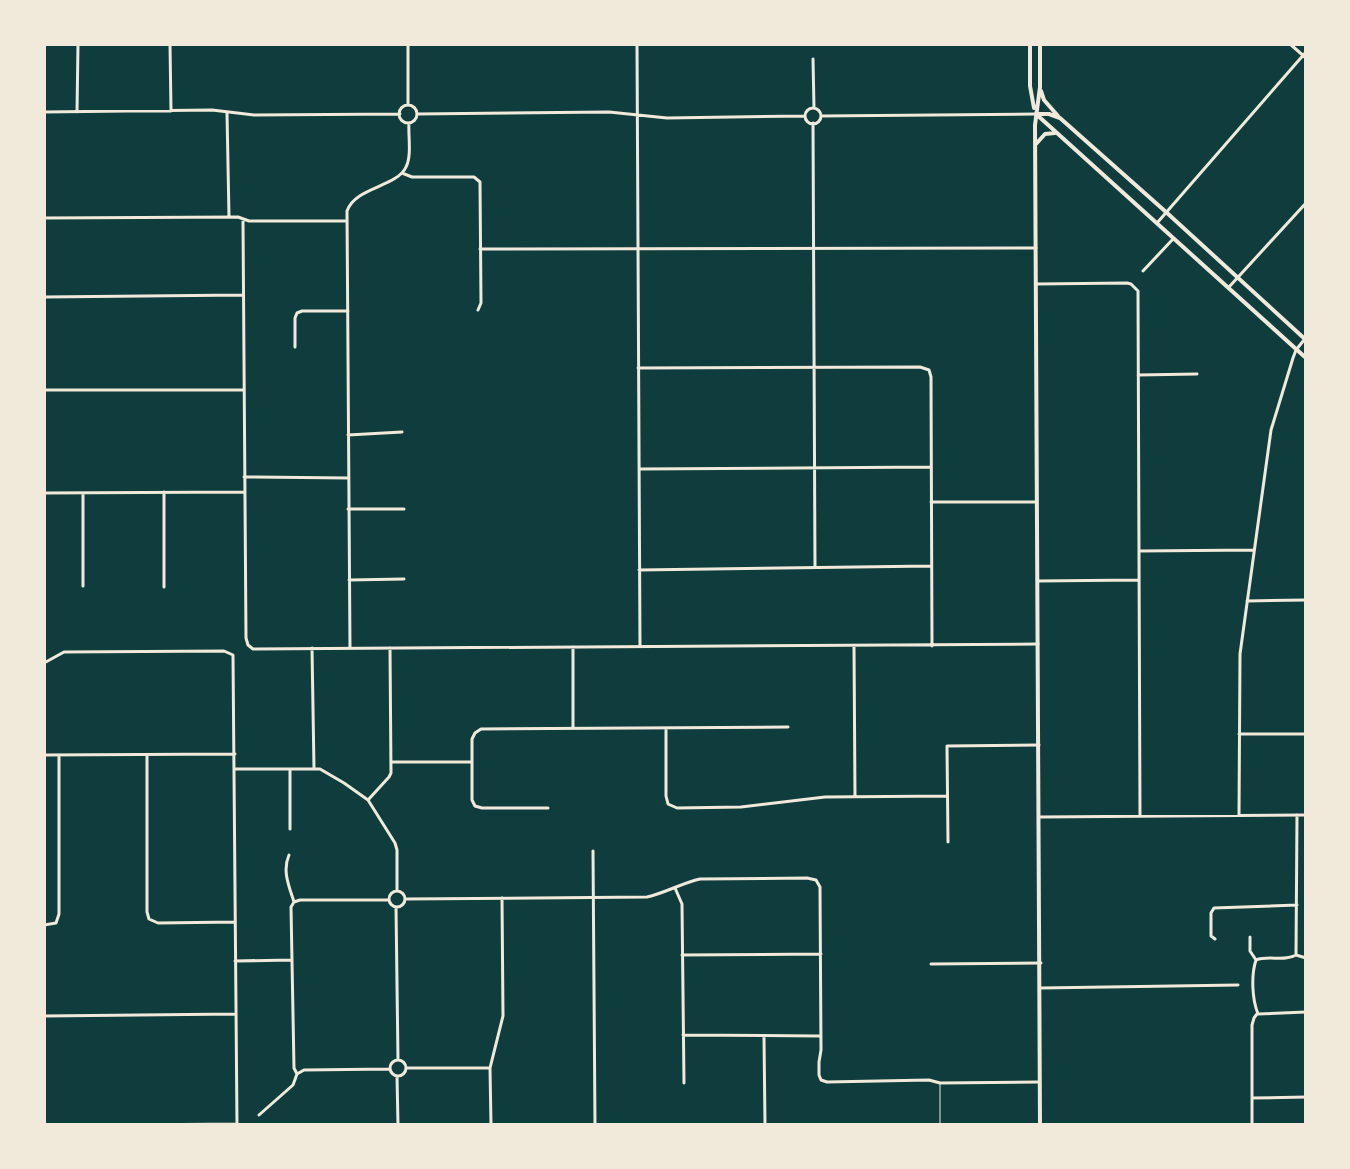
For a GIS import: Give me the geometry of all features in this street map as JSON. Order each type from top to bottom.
[{"type":"main road","points":[[1030,44],[1030,86],[1036,114],[1306,358]]},
{"type":"main road","points":[[1040,44],[1040,87],[1036,114],[1040,1125]]},
{"type":"main road","points":[[1040,87],[1044,100],[1060,118],[1306,339]]},
{"type":"main road","points":[[1036,114],[1060,118]]},
{"type":"main road","points":[[1036,144],[1045,134],[1057,134]]},
{"type":"street","points":[[77,112],[78,44]]},
{"type":"street","points":[[170,44],[171,111]]},
{"type":"street","points":[[408,44],[408,105]]},
{"type":"street","points":[[637,44],[640,647]]},
{"type":"street","points":[[1157,223],[1305,55],[1290,44]]},
{"type":"street","points":[[813,59],[814,108]]},
{"type":"street","points":[[408,105],[416,108],[417,114],[414,121],[409,123],[401,119],[400,114],[403,107],[408,105]]},
{"type":"street","points":[[805,116],[807,111],[814,108]]},
{"type":"street","points":[[814,108],[821,116]]},
{"type":"street","points":[[44,112],[400,114]]},
{"type":"street","points":[[227,112],[229,217]]},
{"type":"street","points":[[417,114],[609,112],[667,118],[805,116]]},
{"type":"street","points":[[821,116],[1036,114]]},
{"type":"street","points":[[805,116],[808,122],[813,123],[821,116]]},
{"type":"street","points":[[350,648],[347,211],[353,200],[402,173],[408,165],[409,123]]},
{"type":"street","points":[[813,123],[815,568]]},
{"type":"street","points":[[402,173],[412,177],[474,177],[480,182],[481,303],[478,310]]},
{"type":"street","points":[[1229,287],[1306,203]]},
{"type":"street","points":[[44,218],[238,217],[243,221],[346,221]]},
{"type":"street","points":[[243,221],[246,638],[253,649],[1038,644]]},
{"type":"street","points":[[1143,271],[1174,238]]},
{"type":"street","points":[[480,249],[1036,248]]},
{"type":"street","points":[[1037,284],[1127,283],[1138,291],[1140,816]]},
{"type":"street","points":[[44,297],[243,295]]},
{"type":"street","points":[[295,347],[297,313],[348,311]]},
{"type":"street","points":[[1239,815],[1240,654],[1254,550],[1271,430],[1296,350],[1306,339]]},
{"type":"street","points":[[638,368],[920,367],[929,370],[932,646]]},
{"type":"street","points":[[1138,375],[1197,374]]},
{"type":"street","points":[[44,390],[243,390]]},
{"type":"street","points":[[348,435],[402,432]]},
{"type":"street","points":[[638,469],[931,467]]},
{"type":"street","points":[[244,477],[348,478]]},
{"type":"street","points":[[164,492],[164,587]]},
{"type":"street","points":[[44,493],[244,492]]},
{"type":"street","points":[[83,493],[83,586]]},
{"type":"street","points":[[931,502],[1038,502]]},
{"type":"street","points":[[348,509],[404,509]]},
{"type":"street","points":[[1139,551],[1254,550]]},
{"type":"street","points":[[639,570],[931,566]]},
{"type":"street","points":[[349,580],[404,579]]},
{"type":"street","points":[[1038,581],[1139,580]]},
{"type":"street","points":[[1247,601],[1306,600]]},
{"type":"street","points":[[854,646],[855,797]]},
{"type":"street","points":[[573,647],[573,729]]},
{"type":"street","points":[[312,648],[314,768]]},
{"type":"street","points":[[368,800],[389,777],[390,648]]},
{"type":"street","points":[[44,663],[64,652],[224,651],[231,653],[234,659],[237,1124],[125,1125]]},
{"type":"street","points":[[548,808],[475,806],[472,800],[471,762],[475,733],[481,729],[788,727]]},
{"type":"street","points":[[666,728],[666,796],[668,804],[677,808],[741,807],[825,797],[947,796]]},
{"type":"street","points":[[1239,734],[1306,734]]},
{"type":"street","points":[[948,842],[947,746],[1039,745]]},
{"type":"street","points":[[44,755],[235,754]]},
{"type":"street","points":[[44,925],[56,923],[59,914],[59,755]]},
{"type":"street","points":[[147,755],[149,919],[158,923],[235,922]]},
{"type":"street","points":[[391,762],[471,762]]},
{"type":"street","points":[[235,769],[320,769],[368,800],[395,843],[397,891]]},
{"type":"street","points":[[290,769],[290,829]]},
{"type":"street","points":[[1296,955],[1297,815]]},
{"type":"street","points":[[1040,817],[1306,815]]},
{"type":"street","points":[[593,851],[595,1125]]},
{"type":"street","points":[[289,855],[286,861],[287,885],[294,902]]},
{"type":"street","points":[[405,899],[647,897],[700,879],[816,880],[820,887],[821,1080],[1039,1082]]},
{"type":"street","points":[[674,887],[682,904],[684,1083]]},
{"type":"street","points":[[397,891],[405,899]]},
{"type":"street","points":[[389,900],[390,895],[397,891]]},
{"type":"street","points":[[491,1125],[490,1068],[503,1016],[502,898]]},
{"type":"street","points":[[396,907],[402,905],[405,899]]},
{"type":"street","points":[[297,1074],[294,1068],[291,907],[300,900],[389,900]]},
{"type":"street","points":[[389,900],[396,907]]},
{"type":"street","points":[[1215,939],[1211,936],[1211,913],[1214,908],[1297,905]]},
{"type":"street","points":[[396,907],[398,1060]]},
{"type":"street","points":[[1250,937],[1250,951],[1256,960],[1254,1001],[1258,1014]]},
{"type":"street","points":[[682,955],[821,954]]},
{"type":"street","points":[[1256,960],[1296,955],[1306,958]]},
{"type":"street","points":[[235,961],[291,960]]},
{"type":"street","points":[[931,964],[1041,963]]},
{"type":"street","points":[[1041,988],[1238,985]]},
{"type":"street","points":[[1252,1125],[1254,1018],[1258,1014],[1306,1012]]},
{"type":"street","points":[[44,1016],[235,1014]]},
{"type":"street","points":[[683,1035],[821,1036]]},
{"type":"street","points":[[764,1035],[765,1125]]},
{"type":"street","points":[[398,1060],[406,1068]]},
{"type":"street","points":[[390,1069],[393,1062],[398,1060]]},
{"type":"street","points":[[406,1068],[490,1068]]},
{"type":"street","points":[[397,1076],[404,1073],[406,1068]]},
{"type":"street","points":[[259,1115],[293,1085],[297,1074],[304,1070],[390,1069]]},
{"type":"street","points":[[390,1069],[397,1076]]},
{"type":"street","points":[[397,1076],[398,1125]]},
{"type":"street","points":[[1252,1098],[1306,1097]]},
{"type":"lane","points":[[940,1083],[940,1125]]}]
